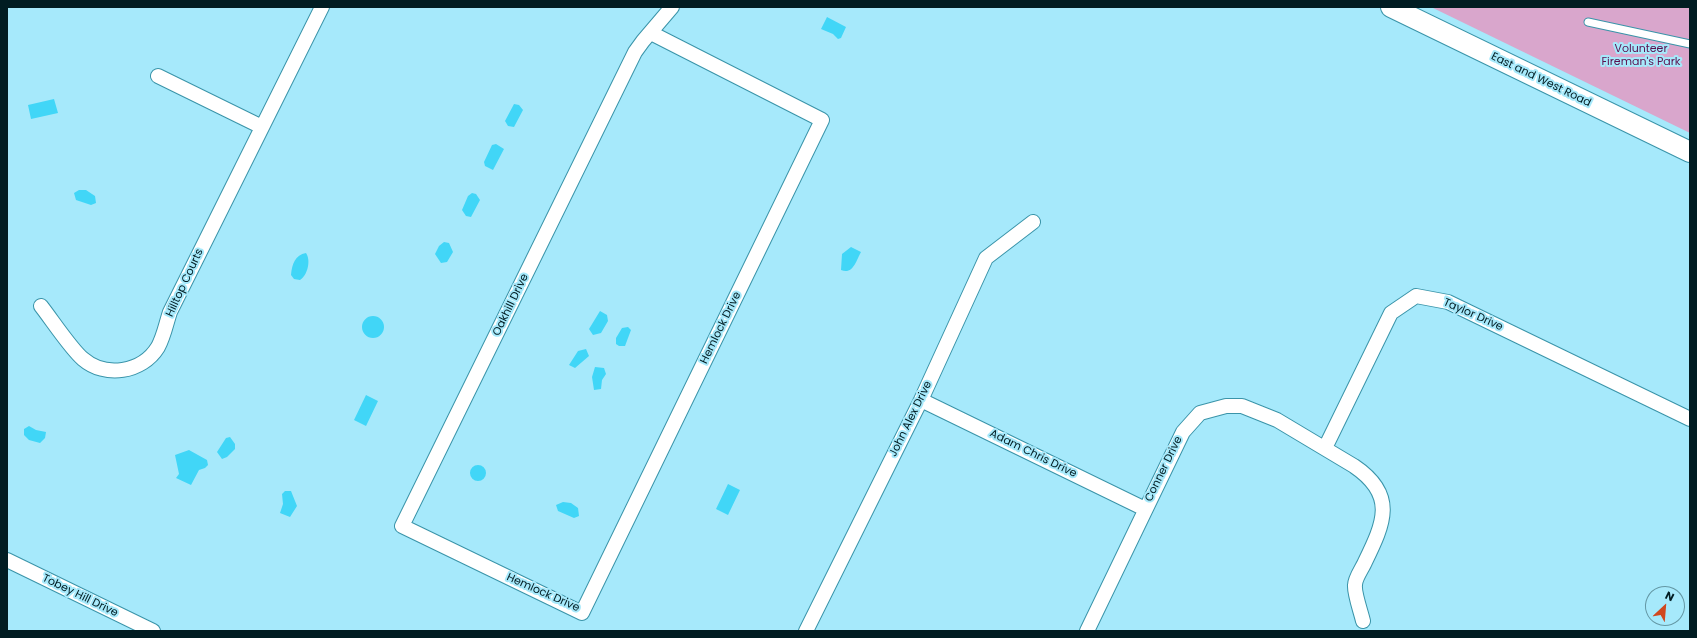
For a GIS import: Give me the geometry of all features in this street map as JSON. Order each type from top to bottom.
[{"type":"street","name":"Hilltop Courts","points":[[41,306],[82,359],[95,367],[113,371],[128,369],[138,365],[157,349],[163,337],[170,312],[322,7]]},
{"type":"street","name":"Oakhill Drive","points":[[486,568],[402,526],[635,52],[672,7]]},
{"type":"street","name":"East and West Road","points":[[1391,7],[1690,152]]},
{"type":"street","name":"Hemlock Drive","points":[[486,568],[582,613],[822,120],[651,33]]},
{"type":"street","points":[[158,76],[262,126]]},
{"type":"street","name":"John Alex Drive","points":[[806,631],[921,400],[986,258],[1033,222]]},
{"type":"street","name":"Taylor Drive","points":[[1325,448],[1391,314],[1416,296],[1448,302],[1690,419]]},
{"type":"street","name":"Adam Chris Drive","points":[[921,400],[1145,508]]},
{"type":"street","name":"Conner Drive","points":[[1087,631],[1145,508],[1183,432],[1200,414],[1226,406],[1242,406],[1277,420],[1366,474],[1374,484],[1380,495],[1383,510],[1382,524],[1355,585],[1363,621]]},
{"type":"street","name":"Tobey Hill Drive","points":[[7,560],[130,626],[153,631]]},
{"type":"lane","points":[[1588,22],[1690,44]]},
{"type":"green space","name":"Volunteer Fireman's Park","points":[[1431,7],[1690,7],[1690,133]]},
{"type":"water","points":[[827,17],[846,27],[841,38],[838,39],[833,34],[821,29]]},
{"type":"water","points":[[54,99],[58,113],[31,119],[28,105]]},
{"type":"water","points":[[514,104],[519,105],[523,110],[514,127],[508,126],[505,121]]},
{"type":"water","points":[[496,144],[504,149],[493,170],[485,166],[484,162],[492,145]]},
{"type":"water","points":[[79,190],[86,190],[95,196],[96,203],[91,205],[76,200],[74,193]]},
{"type":"water","points":[[472,193],[476,194],[480,200],[471,217],[466,216],[462,210],[468,196]]},
{"type":"water","points":[[444,242],[449,243],[453,252],[447,262],[441,263],[435,254],[439,246]]},
{"type":"water","points":[[851,247],[861,252],[856,263],[851,269],[848,271],[841,270],[842,254]]},
{"type":"water","points":[[306,253],[308,256],[307,271],[300,280],[294,279],[291,275],[293,264],[299,256]]},
{"type":"water","points":[[600,311],[607,315],[608,321],[601,333],[593,335],[589,329]]},
{"type":"water","points":[[373,316],[381,319],[384,327],[381,335],[373,338],[365,335],[362,327],[365,319]]},
{"type":"water","points":[[628,327],[631,330],[625,346],[619,346],[616,344],[616,338],[622,328]]},
{"type":"water","points":[[586,349],[589,356],[575,368],[569,365],[578,351]]},
{"type":"water","points":[[595,367],[604,368],[606,374],[602,380],[601,389],[594,390],[592,377]]},
{"type":"water","points":[[366,395],[378,401],[366,426],[354,420]]},
{"type":"water","points":[[29,426],[36,430],[46,432],[45,438],[40,443],[29,440],[24,435],[24,429]]},
{"type":"water","points":[[230,437],[235,444],[235,449],[227,457],[222,459],[217,452],[226,438]]},
{"type":"water","points":[[189,450],[207,460],[208,465],[199,470],[191,485],[176,478],[179,474],[175,455]]},
{"type":"water","points":[[475,465],[481,465],[486,470],[484,479],[481,481],[475,481],[470,476],[470,470]]},
{"type":"water","points":[[728,484],[740,490],[728,515],[716,509]]},
{"type":"water","points":[[285,491],[291,491],[297,506],[290,517],[280,513],[283,504],[282,494]]},
{"type":"water","points":[[563,502],[571,503],[578,508],[579,516],[574,518],[558,511],[556,505]]}]
